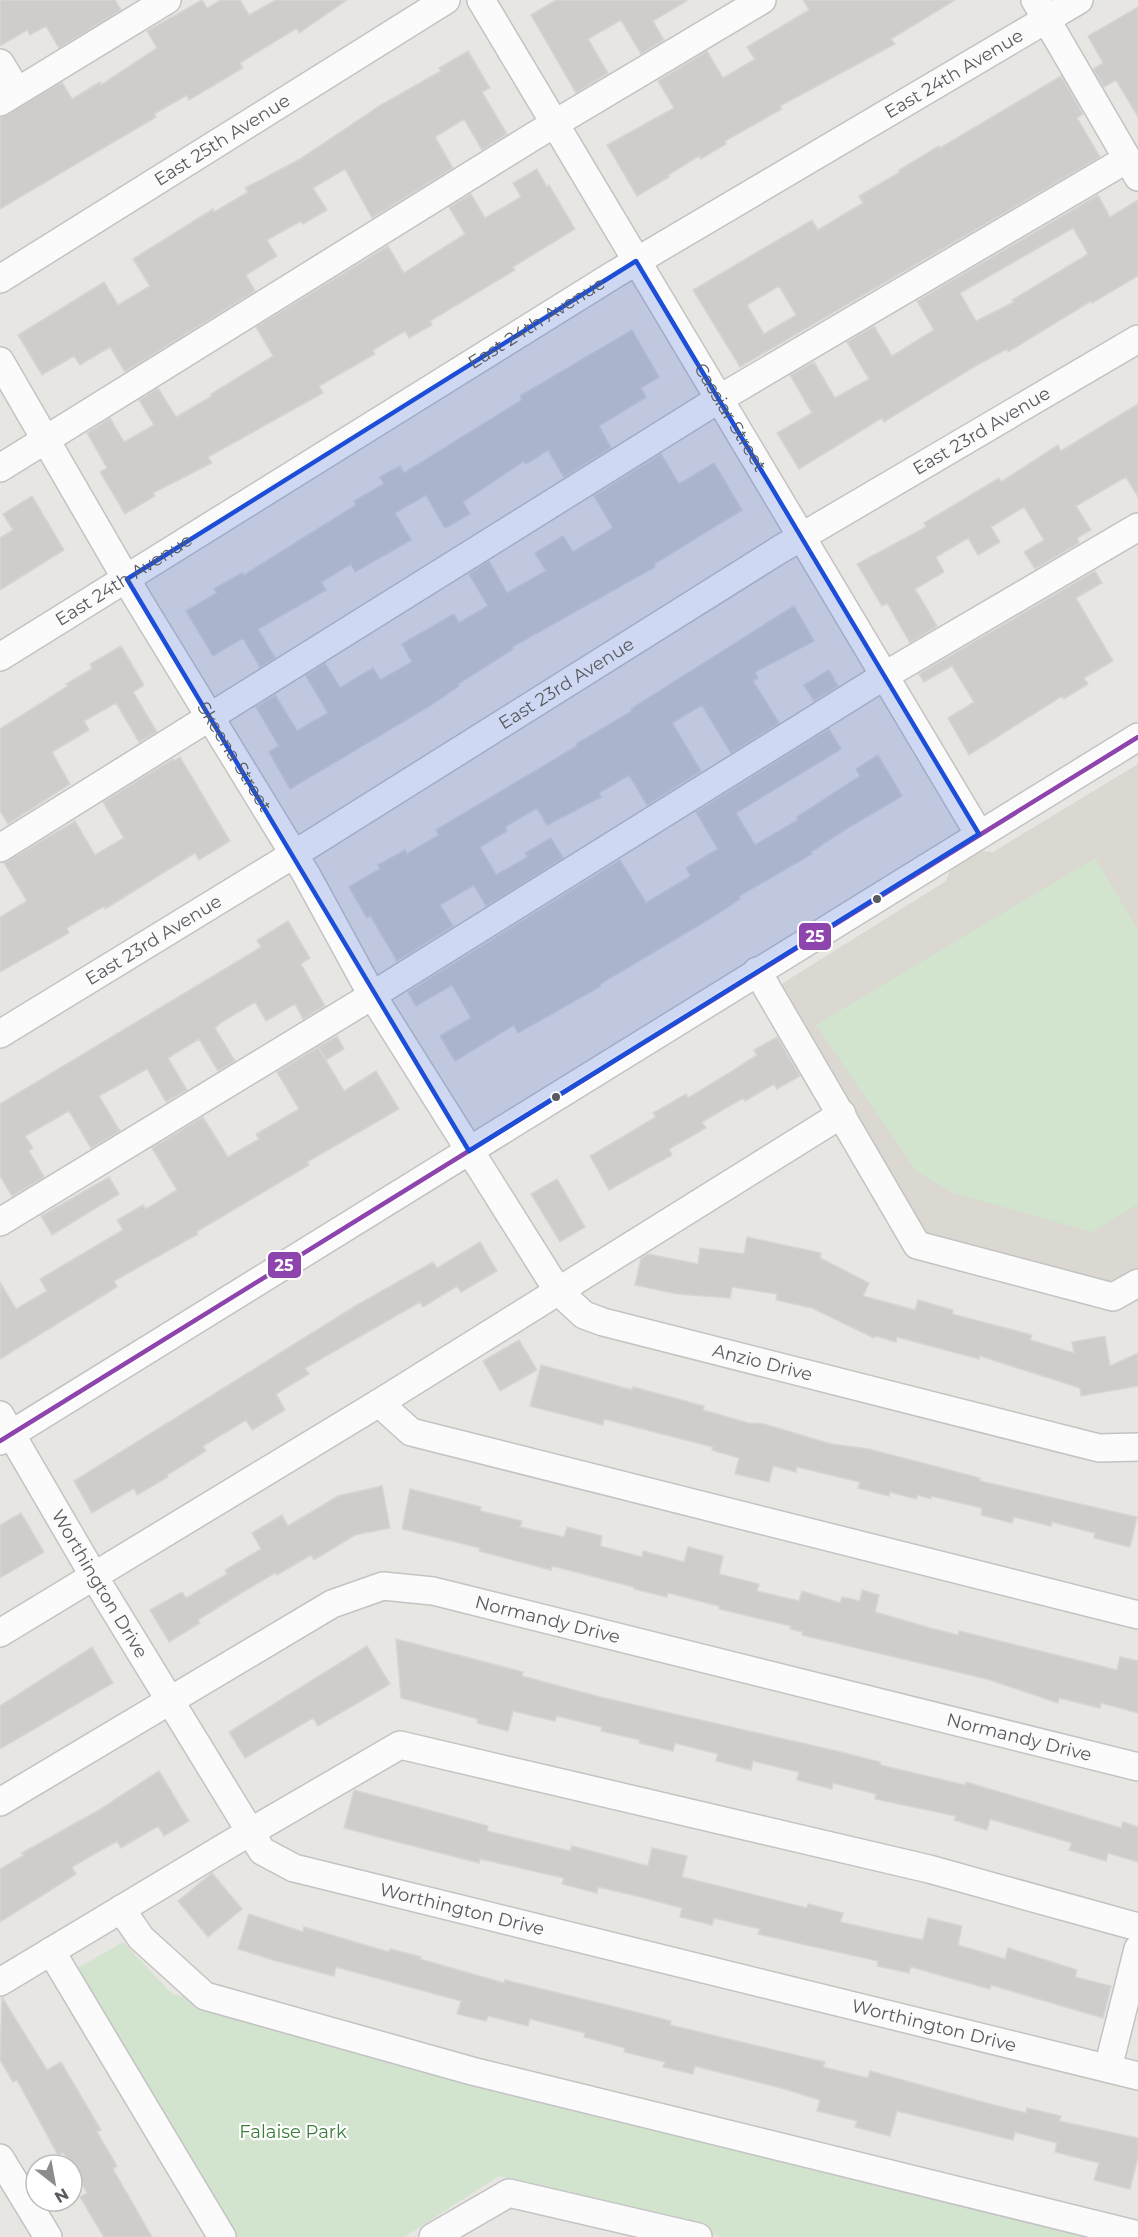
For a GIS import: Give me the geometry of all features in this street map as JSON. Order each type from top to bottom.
[{"type":"street","points":[[0,63],[8,96],[167,0]]},
{"type":"street","name":"East 25th Avenue","points":[[0,279],[446,0]]},
{"type":"street","name":"Cassiar Street","points":[[481,0],[979,834]]},
{"type":"street","points":[[0,468],[555,124],[762,0]]},
{"type":"street","name":"East 24th Avenue","points":[[0,657],[1040,10],[1079,0]]},
{"type":"street","points":[[0,848],[719,399],[1133,168],[1040,10]]},
{"type":"street","name":"East 23rd Avenue","points":[[0,1035],[802,538],[1138,339]]},
{"type":"street","name":"Skeena Street","points":[[0,361],[126,579],[294,854],[372,995],[469,1152]]},
{"type":"street","points":[[0,1222],[372,995],[884,676],[1138,527]]},
{"type":"street","points":[[4,1430],[469,1152],[757,971],[1138,737]]},
{"type":"street","points":[[757,971],[917,1245],[1113,1297],[1138,1283]]},
{"type":"street","points":[[0,1633],[95,1578],[379,1403],[842,1114]]},
{"type":"street","name":"Anzio Drive","points":[[469,1152],[558,1292],[584,1314],[603,1322],[1099,1448],[1138,1447]]},
{"type":"street","points":[[379,1403],[411,1432],[1138,1615]]},
{"type":"street","name":"Worthington Drive","points":[[4,1430],[261,1851],[294,1868],[1138,2076]]},
{"type":"street","name":"Normandy Drive","points":[[0,1802],[332,1604],[383,1586],[433,1591],[1138,1767]]},
{"type":"street","points":[[0,1982],[249,1832],[400,1745],[929,1869],[1138,1927]]},
{"type":"street","points":[[121,1909],[141,1938],[205,1996],[472,2071],[1138,2235]]},
{"type":"street","points":[[1108,2068],[1138,1949]]},
{"type":"street","points":[[51,1951],[222,2237]]},
{"type":"street","points":[[0,2158],[48,2237]]},
{"type":"street","points":[[433,2237],[508,2193],[698,2237]]},
{"type":"highlighted area","points":[[636,261],[979,834],[469,1151],[127,579]]},
{"type":"shaded area","points":[[1138,764],[1138,1283],[1113,1297],[917,1245],[781,988],[783,983],[946,881],[951,869],[965,860],[980,851],[993,852]]},
{"type":"green space","points":[[1095,858],[1138,930],[1138,1204],[1092,1232],[953,1193],[916,1171],[816,1025]]},
{"type":"green space","name":"Falaise Park","points":[[123,1942],[172,1994],[1095,2225],[1092,2237],[722,2237],[499,2176],[404,2237],[234,2237],[71,1972]]},
{"type":"building","points":[[0,0],[115,0],[121,10],[59,48],[46,26],[30,35],[27,30],[0,46]]},
{"type":"building","points":[[202,0],[207,8],[221,0],[240,0],[249,15],[276,0],[347,0],[299,33],[297,28],[240,63],[243,68],[189,100],[187,95],[154,114],[156,117],[0,209],[0,118],[62,82],[72,99],[100,82],[101,85],[157,48],[147,31]]},
{"type":"building","points":[[556,0],[688,0],[653,21],[664,40],[641,54],[621,20],[588,39],[608,73],[576,93],[531,15]]},
{"type":"building","points":[[803,0],[955,0],[891,39],[895,44],[780,106],[782,109],[725,141],[726,144],[701,159],[699,156],[637,196],[607,145],[674,108],[658,81],[707,51],[723,78],[755,59],[747,47],[809,10]]},
{"type":"building","points":[[1138,7],[1138,117],[1116,80],[1104,87],[1093,69],[1103,63],[1088,36]]},
{"type":"building","points":[[468,51],[490,88],[482,92],[507,134],[482,150],[464,119],[435,137],[453,168],[372,218],[345,169],[313,188],[327,210],[267,240],[277,256],[246,275],[255,291],[125,372],[110,347],[80,365],[74,356],[42,375],[18,335],[104,282],[118,305],[150,286],[133,259],[213,209],[214,212],[248,192],[245,188],[300,159],[381,105],[441,71],[439,68]]},
{"type":"building","points":[[1061,76],[1083,114],[1077,118],[1100,157],[740,367],[693,290],[812,220],[818,230],[863,203],[859,196],[939,146],[940,148]],"holes":[[[779,286],[796,315],[764,334],[747,305]]]},
{"type":"building","points":[[537,169],[575,229],[513,267],[515,270],[430,321],[432,325],[409,338],[405,331],[373,350],[375,354],[319,386],[323,393],[208,457],[212,463],[153,493],[155,496],[125,514],[100,472],[107,468],[87,433],[110,418],[124,442],[154,425],[139,400],[158,388],[176,417],[212,396],[211,394],[273,356],[256,327],[388,246],[404,273],[465,234],[449,207],[471,194],[485,218],[521,197],[513,183]]},
{"type":"building","points":[[1098,195],[1110,217],[1138,200],[1138,276],[1092,303],[1091,301],[1008,352],[1007,349],[977,365],[884,422],[882,418],[799,469],[777,433],[812,413],[790,375],[814,362],[835,398],[869,379],[847,342],[874,326],[892,356],[934,330],[917,301]],"holes":[[[1073,228],[1088,254],[1012,300],[1014,302],[976,321],[960,293]]]},
{"type":"building","points":[[632,330],[659,377],[641,388],[646,397],[599,426],[611,448],[564,477],[548,450],[526,464],[524,461],[463,502],[470,514],[445,528],[426,495],[395,513],[411,540],[355,572],[351,564],[321,582],[326,590],[258,629],[275,658],[260,667],[243,638],[213,656],[186,611],[217,593],[214,589],[242,573],[244,575],[356,505],[354,501],[384,484],[380,477],[400,466],[404,473],[522,400],[520,396]]},
{"type":"building","points":[[1138,404],[1138,497],[1126,477],[1076,506],[1091,530],[1077,538],[1079,543],[1035,569],[1024,552],[1044,540],[1024,507],[991,527],[1000,542],[978,555],[968,538],[936,557],[944,572],[915,589],[937,626],[910,643],[887,603],[882,606],[857,564],[926,527],[924,523],[999,478],[1001,482],[1058,445],[1061,451]]},
{"type":"building","points":[[661,454],[679,484],[714,463],[742,510],[654,564],[655,567],[512,647],[513,649],[458,684],[459,686],[431,705],[290,789],[269,752],[279,746],[256,707],[275,695],[297,731],[328,713],[306,676],[325,663],[340,688],[373,668],[380,680],[412,662],[402,644],[454,614],[459,623],[488,606],[469,574],[489,561],[507,593],[546,571],[535,553],[563,536],[573,552],[613,528],[594,496]]},
{"type":"building","points":[[32,496],[64,550],[0,590],[0,538],[13,530],[3,514]]},
{"type":"building","points":[[1095,571],[1102,583],[1076,598],[1113,661],[1084,678],[1088,684],[1064,699],[1062,696],[969,755],[948,718],[974,702],[952,666],[924,682],[919,674]]},
{"type":"building","points":[[794,606],[814,641],[755,672],[758,678],[753,681],[779,723],[731,753],[702,705],[672,723],[701,771],[647,805],[629,775],[599,793],[601,797],[547,825],[537,808],[505,827],[507,831],[480,847],[496,875],[528,857],[525,853],[551,838],[563,858],[486,906],[474,885],[440,905],[453,926],[397,961],[370,915],[367,918],[349,887],[380,869],[378,865],[405,850],[407,854],[439,835],[436,830],[577,746],[576,744],[632,711],[631,709]]},
{"type":"building","points":[[121,646],[144,685],[133,692],[157,732],[139,742],[116,703],[84,721],[89,730],[52,752],[70,784],[8,824],[0,811],[0,729],[68,686],[66,684],[92,669],[90,664]]},
{"type":"building","points":[[829,670],[838,686],[814,701],[804,685]]},
{"type":"building","points":[[829,729],[841,749],[736,813],[755,845],[798,820],[797,817],[860,776],[856,769],[878,755],[902,796],[846,829],[811,852],[812,854],[739,896],[740,899],[711,918],[600,984],[601,986],[518,1033],[514,1025],[455,1061],[440,1036],[471,1018],[452,985],[416,1006],[408,992],[620,860],[646,903],[691,876],[686,868],[718,849],[696,812]]},
{"type":"building","points":[[180,757],[230,841],[199,860],[195,853],[105,909],[104,906],[67,928],[69,933],[0,972],[0,917],[27,901],[4,863],[75,821],[95,855],[124,838],[103,802],[173,759],[174,761]]},
{"type":"building","points":[[288,921],[310,958],[301,964],[325,1006],[303,1019],[295,1004],[266,1021],[255,1002],[215,1028],[235,1061],[218,1071],[199,1039],[168,1058],[187,1090],[166,1102],[147,1069],[99,1096],[120,1131],[91,1148],[69,1111],[25,1136],[33,1148],[29,1151],[44,1177],[12,1196],[0,1176],[0,1104],[261,947],[257,940]]},
{"type":"building","points":[[337,1036],[344,1049],[326,1060],[318,1047]]},
{"type":"building","points":[[777,1037],[800,1076],[777,1089],[774,1084],[745,1101],[743,1098],[702,1122],[706,1128],[669,1149],[672,1155],[609,1190],[590,1156],[656,1117],[653,1113],[686,1094],[688,1098],[729,1073],[757,1055],[754,1050]]},
{"type":"building","points":[[318,1047],[344,1091],[376,1071],[399,1109],[307,1162],[309,1165],[196,1232],[198,1234],[114,1281],[117,1287],[0,1359],[0,1282],[16,1309],[47,1291],[40,1279],[123,1230],[117,1220],[143,1205],[146,1209],[177,1190],[152,1148],[203,1117],[228,1157],[259,1139],[256,1134],[299,1109],[277,1072]]},
{"type":"building","points":[[109,1177],[119,1194],[52,1235],[41,1216]]},
{"type":"building","points":[[557,1179],[585,1227],[560,1242],[531,1194]]},
{"type":"building","points":[[747,1237],[821,1253],[820,1258],[869,1283],[863,1296],[915,1310],[918,1300],[953,1310],[952,1314],[1032,1335],[1030,1340],[1074,1353],[1072,1342],[1105,1336],[1110,1366],[1138,1353],[1138,1386],[1081,1396],[1080,1388],[980,1356],[979,1359],[897,1337],[896,1342],[875,1336],[874,1338],[812,1308],[776,1300],[777,1294],[732,1287],[730,1298],[677,1294],[635,1285],[641,1258],[648,1254],[698,1264],[700,1248],[744,1254]]},
{"type":"building","points":[[480,1242],[497,1271],[461,1292],[457,1286],[423,1307],[420,1302],[305,1368],[309,1374],[276,1394],[285,1410],[252,1430],[246,1420],[203,1446],[206,1451],[167,1475],[168,1477],[137,1495],[134,1488],[92,1513],[74,1481],[357,1305],[433,1262],[437,1268]]},
{"type":"building","points":[[519,1340],[537,1370],[500,1391],[483,1361]]},
{"type":"building","points":[[541,1365],[632,1390],[633,1387],[704,1406],[703,1410],[748,1423],[764,1424],[831,1444],[869,1449],[980,1478],[980,1481],[1137,1517],[1130,1547],[1094,1538],[1095,1533],[1052,1522],[1051,1526],[1014,1517],[1012,1523],[981,1515],[982,1508],[931,1496],[931,1499],[918,1495],[916,1499],[890,1492],[889,1496],[858,1488],[860,1482],[797,1467],[796,1472],[773,1466],[769,1482],[735,1474],[739,1458],[712,1450],[713,1447],[604,1419],[603,1425],[530,1406]]},
{"type":"building","points":[[382,1486],[390,1528],[355,1535],[314,1560],[311,1555],[277,1575],[275,1573],[198,1620],[200,1623],[169,1642],[150,1610],[182,1592],[186,1598],[227,1574],[225,1570],[261,1549],[252,1533],[282,1515],[288,1526],[338,1496]]},
{"type":"building","points":[[410,1489],[481,1507],[480,1511],[522,1521],[520,1527],[564,1537],[567,1527],[602,1536],[600,1546],[642,1557],[643,1551],[684,1562],[688,1547],[723,1556],[719,1574],[759,1584],[757,1591],[799,1601],[802,1591],[840,1603],[842,1597],[860,1601],[862,1590],[879,1595],[875,1612],[930,1628],[958,1635],[959,1631],[1117,1670],[1120,1657],[1138,1661],[1138,1713],[1101,1703],[1100,1708],[1059,1698],[1058,1703],[987,1679],[802,1635],[803,1632],[790,1629],[791,1626],[719,1609],[719,1606],[668,1593],[667,1597],[552,1566],[551,1570],[479,1551],[480,1548],[402,1529]]},
{"type":"building","points":[[21,1513],[44,1552],[0,1578],[0,1525]]},
{"type":"building","points":[[396,1639],[523,1672],[522,1676],[600,1697],[841,1752],[880,1762],[880,1765],[965,1785],[966,1782],[1121,1828],[1123,1822],[1138,1827],[1138,1862],[1108,1853],[1106,1861],[1069,1850],[1072,1843],[990,1819],[987,1830],[954,1820],[956,1816],[875,1799],[876,1794],[833,1783],[832,1789],[797,1780],[799,1772],[753,1761],[751,1770],[716,1761],[718,1754],[675,1743],[673,1751],[639,1743],[640,1740],[601,1731],[602,1727],[557,1716],[555,1721],[513,1711],[508,1731],[477,1723],[478,1719],[401,1698]]},
{"type":"building","points":[[367,1646],[390,1684],[318,1726],[313,1718],[245,1758],[229,1732]]},
{"type":"building","points":[[92,1647],[113,1683],[0,1749],[0,1706]]},
{"type":"building","points":[[159,1771],[189,1821],[164,1836],[158,1826],[121,1848],[117,1841],[72,1867],[76,1874],[0,1922],[0,1869],[24,1855],[22,1853],[99,1810]]},
{"type":"building","points":[[354,1790],[488,1826],[487,1831],[570,1851],[572,1846],[648,1866],[652,1848],[687,1856],[682,1877],[807,1908],[808,1904],[843,1913],[840,1922],[923,1940],[928,1918],[962,1926],[958,1945],[1005,1959],[1008,1948],[1077,1970],[1075,1977],[1111,1986],[1103,2018],[991,1985],[990,1989],[911,1967],[909,1973],[877,1966],[878,1961],[758,1934],[760,1929],[714,1918],[712,1925],[680,1917],[682,1908],[641,1897],[598,1887],[597,1893],[562,1884],[564,1878],[480,1859],[479,1863],[344,1828]]},
{"type":"building","points":[[212,1873],[242,1909],[208,1937],[178,1901]]},
{"type":"building","points":[[249,1914],[303,1932],[304,1927],[389,1952],[390,1949],[421,1957],[420,1959],[504,1983],[505,1980],[628,2010],[671,2021],[670,2025],[825,2062],[823,2067],[868,2078],[870,2071],[1026,2113],[1027,2108],[1061,2116],[1059,2121],[1138,2138],[1138,2157],[1130,2189],[1094,2180],[1099,2163],[1055,2152],[1057,2143],[1015,2132],[1013,2140],[897,2111],[890,2136],[855,2127],[857,2121],[817,2111],[820,2100],[781,2088],[695,2066],[693,2074],[663,2067],[665,2062],[624,2052],[625,2048],[584,2037],[585,2033],[530,2019],[528,2026],[488,2016],[486,2021],[457,2014],[461,2001],[336,1967],[334,1976],[238,1949]]},
{"type":"building","points":[[2,1997],[47,2070],[61,2062],[101,2130],[97,2132],[117,2166],[113,2169],[152,2237],[104,2237],[84,2204],[84,2195],[87,2193],[84,2187],[84,2153],[57,2153],[17,2080],[13,2082],[0,2060]]},
{"type":"transit line","name":"25","points":[[0,1441],[1138,737]]}]
